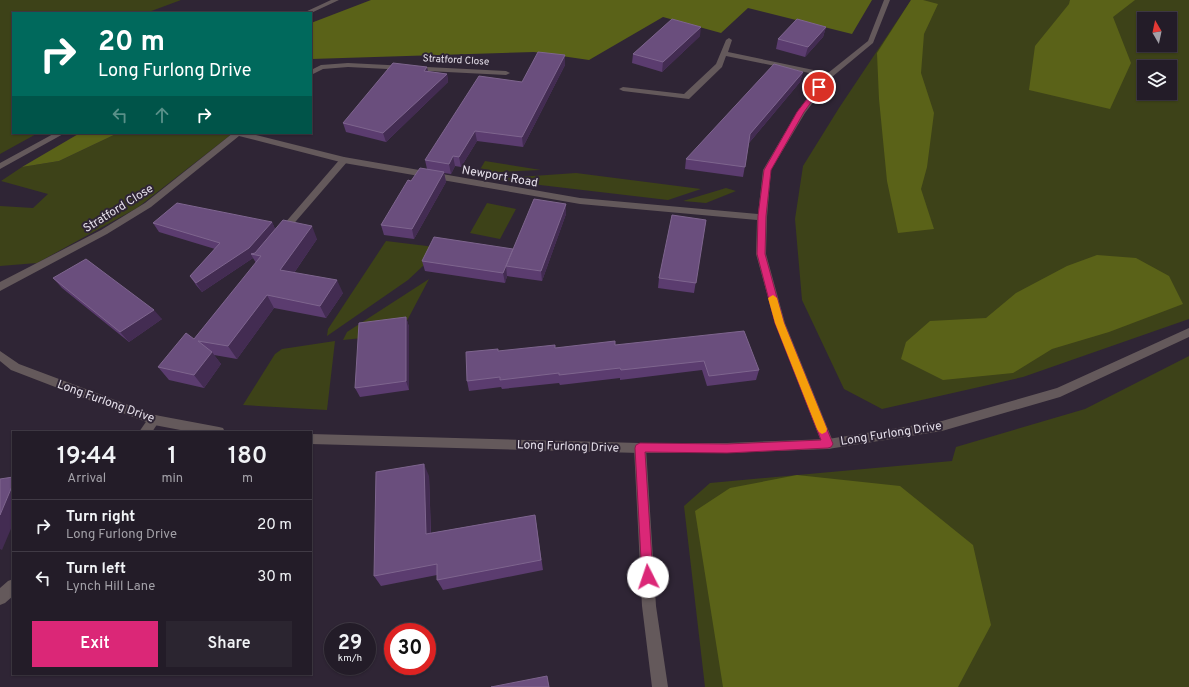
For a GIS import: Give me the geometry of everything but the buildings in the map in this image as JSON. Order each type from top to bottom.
[{"type":"street","points":[[308,12],[336,0]]},
{"type":"street","points":[[828,444],[780,323],[761,254],[762,216],[767,170],[801,112],[829,75],[871,42],[887,0]]},
{"type":"street","points":[[623,89],[686,97],[719,65],[729,40]]},
{"type":"street","points":[[724,53],[829,75]]},
{"type":"street","name":"Stratford Close","points":[[312,72],[321,67],[348,64],[506,73]]},
{"type":"street","points":[[0,166],[58,134]]},
{"type":"street","name":"Stratford Close","points":[[0,287],[104,232],[148,205],[237,134]]},
{"type":"street","name":"Newport Road","points":[[242,134],[344,160],[580,202],[762,216]]},
{"type":"street","points":[[277,239],[344,160]]},
{"type":"street","name":"Long Furlong Drive","points":[[312,438],[640,448],[727,448],[828,444],[942,426],[1060,392],[1189,332]]},
{"type":"street","name":"Long Furlong Drive","points":[[0,355],[15,367],[154,420],[214,431]]},
{"type":"street","points":[[146,431],[154,420]]},
{"type":"street","points":[[640,448],[649,606],[660,687]]},
{"type":"street","points":[[0,598],[12,587]]},
{"type":"green space","points":[[0,0],[181,0],[149,12],[12,12],[12,134],[36,134],[0,154]]},
{"type":"green space","points":[[371,0],[872,0],[852,34],[748,8],[721,33],[663,17],[589,60],[534,52],[312,59],[312,23]]},
{"type":"green space","points":[[911,0],[1189,0],[1189,319],[1023,377],[882,409],[844,389],[802,300],[795,219],[803,166],[839,108]]},
{"type":"green space","points":[[911,0],[923,0],[938,4],[924,34],[921,73],[934,113],[927,167],[921,189],[934,229],[898,233],[887,181],[879,99],[877,53]]},
{"type":"green space","points":[[1070,0],[1135,0],[1113,17],[1131,63],[1110,109],[1029,90],[1035,46],[1069,4]]},
{"type":"green space","points":[[78,134],[116,134],[59,161],[22,167]]},
{"type":"green space","points":[[116,134],[232,134],[137,208],[37,263],[0,266],[0,206],[33,208],[48,194],[1,181],[22,167],[59,161]]},
{"type":"green space","points":[[485,161],[541,170],[478,173]]},
{"type":"green space","points":[[576,173],[701,189],[668,200],[488,179]]},
{"type":"green space","points":[[726,188],[736,191],[706,203],[683,201]]},
{"type":"green space","points":[[487,203],[516,209],[500,239],[470,233]]},
{"type":"green space","points":[[386,241],[435,247],[439,251],[408,280],[327,336],[328,329]]},
{"type":"green space","points":[[1097,255],[1136,258],[1169,276],[1183,304],[1109,332],[1052,349],[1013,373],[943,380],[901,359],[906,342],[930,321],[986,318],[1016,293],[1067,266]]},
{"type":"green space","points":[[429,279],[400,334],[343,340],[347,332]]},
{"type":"green space","points":[[335,341],[327,410],[243,405],[275,354],[282,349]]},
{"type":"green space","points":[[1189,356],[1189,687],[705,687],[684,506],[710,483],[952,461],[956,447],[1085,409]]},
{"type":"green space","points":[[797,475],[900,486],[973,545],[991,625],[958,687],[723,687],[695,511],[730,488]]},
{"type":"slow traffic","points":[[773,298],[780,323],[822,429]]},
{"type":"route","points":[[648,577],[640,448],[727,448],[828,444],[780,323],[761,254],[762,216],[767,170],[801,112],[819,87]]}]
